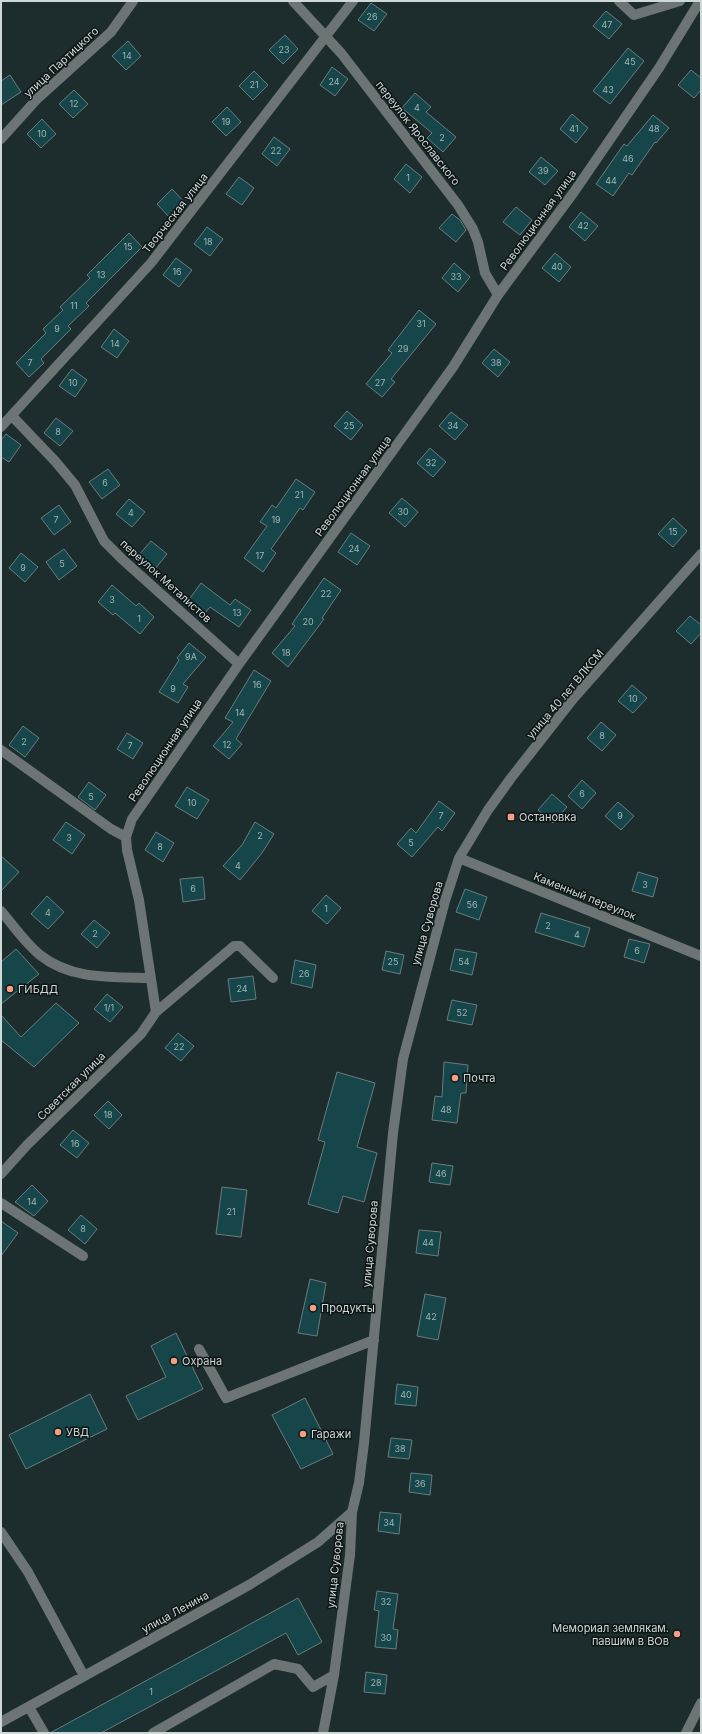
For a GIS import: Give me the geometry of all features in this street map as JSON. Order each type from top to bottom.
[{"type":"street","name":"улица Партицкого","points":[[1,139],[37,99],[111,32],[133,1]]},
{"type":"street","name":"переулок Ярославского","points":[[293,1],[346,60],[458,205],[473,229],[478,242],[485,273],[498,295]]},
{"type":"street","name":"Творческая улица","points":[[1,426],[12,416],[151,263],[326,38],[353,1]]},
{"type":"street","points":[[619,1],[634,16],[680,1]]},
{"type":"street","name":"Революционная улица","points":[[156,1012],[139,900],[127,850],[126,837],[132,819],[239,664],[453,367],[498,295],[574,192],[658,68],[700,1]]},
{"type":"street","name":"переулок Металистов","points":[[12,416],[55,461],[75,485],[104,541],[239,664]]},
{"type":"street","name":"улица 40 лет ВЛКСМ","points":[[459,858],[488,810],[511,778],[574,700],[701,554]]},
{"type":"street","points":[[1,750],[111,829],[126,837]]},
{"type":"street","name":"Каменный переулок","points":[[459,858],[701,956]]},
{"type":"street","name":"улица Суворова","points":[[323,1733],[334,1675],[350,1555],[352,1512],[359,1482],[374,1340],[392,1133],[403,1058],[443,908],[459,858]]},
{"type":"street","points":[[1,911],[39,954],[58,967],[86,976],[150,978]]},
{"type":"street","name":"Советская улица","points":[[1,1174],[27,1145],[141,1034],[156,1012],[234,946],[240,946],[273,978]]},
{"type":"street","points":[[1,1203],[84,1256]]},
{"type":"street","points":[[199,1349],[226,1398],[374,1340]]},
{"type":"street","name":"улица Ленина","points":[[1,1722],[249,1585],[318,1542],[352,1512]]},
{"type":"street","points":[[1,1532],[28,1572],[84,1676]]},
{"type":"street","points":[[153,1733],[274,1664],[298,1669],[313,1687],[334,1675]]},
{"type":"street","points":[[686,1733],[701,1703]]},
{"type":"street","points":[[28,1707],[44,1733]]},
{"type":"building","points":[[371,3],[387,14],[374,31],[358,20]]},
{"type":"building","points":[[606,11],[622,24],[609,39],[593,26]]},
{"type":"building","points":[[285,35],[298,49],[283,64],[269,50]]},
{"type":"building","points":[[128,41],[141,56],[126,70],[112,56]]},
{"type":"building","points":[[628,48],[644,61],[610,104],[593,91]]},
{"type":"building","points":[[332,67],[348,79],[335,96],[320,85]]},
{"type":"building","points":[[691,70],[701,78],[701,90],[694,98],[678,85]]},
{"type":"building","points":[[254,71],[268,85],[253,100],[239,86]]},
{"type":"building","points":[[10,75],[21,92],[1,105],[1,81]]},
{"type":"building","points":[[74,90],[88,104],[73,118],[59,104]]},
{"type":"building","points":[[415,93],[431,107],[426,112],[456,137],[443,152],[427,138],[432,133],[402,108]]},
{"type":"building","points":[[227,107],[241,122],[226,136],[212,122]]},
{"type":"building","points":[[572,114],[588,128],[576,143],[560,129]]},
{"type":"building","points":[[653,115],[669,128],[656,143],[655,142],[632,175],[629,173],[613,196],[596,184],[624,144],[627,146]]},
{"type":"building","points":[[42,119],[56,134],[41,148],[27,134]]},
{"type":"building","points":[[274,137],[290,149],[277,166],[262,154]]},
{"type":"building","points":[[541,157],[558,171],[545,185],[529,172]]},
{"type":"building","points":[[406,164],[422,177],[410,193],[394,179]]},
{"type":"building","points":[[239,177],[254,188],[242,205],[226,194]]},
{"type":"building","points":[[172,189],[186,204],[170,218],[157,204]]},
{"type":"building","points":[[516,207],[532,220],[520,235],[503,222]]},
{"type":"building","points":[[581,212],[598,226],[585,241],[569,227]]},
{"type":"building","points":[[452,214],[460,220],[466,230],[456,242],[439,228]]},
{"type":"building","points":[[207,227],[223,239],[210,256],[194,244]]},
{"type":"building","points":[[129,233],[142,247],[86,303],[89,306],[68,326],[71,329],[41,359],[44,363],[29,377],[16,363],[46,333],[43,329],[63,310],[60,307],[90,278],[87,275]]},
{"type":"building","points":[[555,253],[571,267],[559,282],[542,268]]},
{"type":"building","points":[[176,258],[192,270],[179,287],[163,275]]},
{"type":"building","points":[[454,263],[470,277],[458,292],[442,278]]},
{"type":"building","points":[[419,310],[436,324],[391,379],[395,382],[382,397],[366,384],[392,353],[388,350]]},
{"type":"building","points":[[114,329],[129,341],[117,358],[101,347]]},
{"type":"building","points":[[494,349],[510,362],[498,377],[482,363]]},
{"type":"building","points":[[72,369],[87,380],[75,397],[59,386]]},
{"type":"building","points":[[347,411],[363,425],[351,440],[334,426]]},
{"type":"building","points":[[451,412],[468,425],[455,440],[439,426]]},
{"type":"building","points":[[56,418],[73,431],[60,446],[44,433]]},
{"type":"building","points":[[6,434],[21,445],[9,462],[1,457],[1,440]]},
{"type":"building","points":[[430,448],[446,462],[433,477],[417,463]]},
{"type":"building","points":[[108,469],[120,485],[102,499],[89,482]]},
{"type":"building","points":[[296,479],[315,492],[303,510],[300,508],[271,549],[276,553],[263,572],[244,558],[267,526],[260,522],[272,505],[276,508]]},
{"type":"building","points":[[402,498],[418,512],[405,527],[389,513]]},
{"type":"building","points":[[129,499],[145,512],[132,527],[116,514]]},
{"type":"building","points":[[59,505],[71,522],[54,535],[41,518]]},
{"type":"building","points":[[673,518],[687,531],[673,547],[658,534]]},
{"type":"building","points":[[351,533],[370,546],[357,565],[338,552]]},
{"type":"building","points":[[151,541],[167,554],[155,569],[138,556]]},
{"type":"building","points":[[64,549],[77,566],[59,580],[46,562]]},
{"type":"building","points":[[21,553],[38,567],[25,582],[9,568]]},
{"type":"building","points":[[324,578],[341,590],[322,618],[324,619],[288,667],[272,653],[295,626],[292,624]]},
{"type":"building","points":[[201,583],[230,605],[235,599],[251,610],[239,627],[210,607],[205,613],[188,601]]},
{"type":"building","points":[[112,585],[136,606],[139,603],[154,617],[140,634],[115,613],[113,615],[98,602]]},
{"type":"building","points":[[690,616],[701,625],[701,633],[691,644],[676,631]]},
{"type":"building","points":[[189,643],[206,657],[183,684],[188,687],[178,703],[159,692],[179,660],[177,658]]},
{"type":"building","points":[[254,670],[271,681],[236,739],[242,744],[229,759],[213,746],[233,722],[225,718]]},
{"type":"building","points":[[632,685],[647,698],[633,713],[618,701]]},
{"type":"building","points":[[601,722],[616,735],[602,751],[587,738]]},
{"type":"building","points":[[23,726],[39,738],[25,757],[9,745]]},
{"type":"building","points":[[127,733],[143,743],[133,759],[117,749]]},
{"type":"building","points":[[582,780],[596,793],[582,809],[568,796]]},
{"type":"building","points":[[89,782],[106,795],[95,810],[78,797]]},
{"type":"building","points":[[187,787],[209,800],[197,819],[175,806]]},
{"type":"building","points":[[552,794],[567,807],[553,823],[538,810]]},
{"type":"building","points":[[439,801],[455,813],[442,831],[438,827],[412,857],[397,844],[411,828],[416,833]]},
{"type":"building","points":[[618,802],[634,816],[621,830],[605,816]]},
{"type":"building","points":[[66,822],[85,835],[72,854],[53,840]]},
{"type":"building","points":[[255,822],[274,834],[262,853],[240,880],[223,866],[242,845]]},
{"type":"building","points":[[156,832],[174,843],[163,862],[145,850]]},
{"type":"building","points":[[1,856],[19,872],[1,891]]},
{"type":"building","points":[[638,872],[658,878],[653,897],[632,891]]},
{"type":"building","points":[[203,877],[205,899],[183,902],[180,879]]},
{"type":"building","points":[[465,889],[487,897],[479,920],[456,912]]},
{"type":"building","points":[[326,895],[341,908],[327,924],[312,911]]},
{"type":"building","points":[[47,896],[64,912],[48,929],[31,914]]},
{"type":"building","points":[[541,913],[590,928],[584,947],[535,932]]},
{"type":"building","points":[[94,920],[110,933],[97,948],[81,934]]},
{"type":"building","points":[[629,939],[650,944],[644,963],[624,957]]},
{"type":"building","name":"ГИБДД","points":[[16,949],[39,974],[1,1004],[1,962]]},
{"type":"building","points":[[455,949],[477,953],[472,975],[450,970]]},
{"type":"building","points":[[386,951],[404,955],[400,974],[382,970]]},
{"type":"building","points":[[295,960],[316,965],[312,988],[291,983]]},
{"type":"building","points":[[253,976],[256,999],[231,1002],[228,979]]},
{"type":"building","points":[[107,994],[123,1007],[110,1022],[94,1009]]},
{"type":"building","points":[[452,1000],[477,1005],[472,1025],[447,1020]]},
{"type":"building","points":[[56,1003],[79,1023],[34,1067],[1,1040],[1,1015],[21,1037]]},
{"type":"building","points":[[178,1033],[194,1046],[181,1061],[165,1048]]},
{"type":"building","points":[[444,1062],[468,1065],[466,1093],[461,1093],[457,1123],[432,1120],[435,1096],[442,1097]]},
{"type":"building","points":[[337,1072],[375,1083],[357,1147],[377,1153],[364,1202],[343,1196],[338,1213],[308,1204],[325,1142],[318,1140]]},
{"type":"building","points":[[108,1101],[122,1115],[109,1129],[94,1115]]},
{"type":"building","points":[[73,1130],[89,1143],[77,1158],[60,1145]]},
{"type":"building","points":[[432,1163],[453,1166],[450,1185],[429,1182]]},
{"type":"building","points":[[32,1185],[48,1201],[34,1216],[15,1202]]},
{"type":"building","points":[[222,1187],[247,1190],[241,1237],[216,1234]]},
{"type":"building","points":[[81,1215],[97,1229],[85,1244],[68,1230]]},
{"type":"building","points":[[1,1221],[18,1233],[1,1256]]},
{"type":"building","points":[[419,1230],[441,1232],[438,1256],[416,1253]]},
{"type":"building","name":"Продукты","points":[[310,1279],[326,1283],[317,1336],[298,1333]]},
{"type":"building","points":[[425,1294],[446,1298],[438,1340],[417,1336]]},
{"type":"building","name":"Охрана","points":[[176,1333],[203,1389],[138,1420],[126,1396],[166,1377],[151,1346]]},
{"type":"building","points":[[397,1384],[418,1387],[416,1406],[395,1404]]},
{"type":"building","name":"УВД","points":[[90,1394],[107,1429],[26,1469],[9,1435]]},
{"type":"building","name":"Гаражи","points":[[305,1398],[333,1454],[301,1469],[272,1415]]},
{"type":"building","points":[[391,1438],[412,1440],[409,1459],[388,1457]]},
{"type":"building","points":[[411,1473],[432,1475],[430,1495],[409,1492]]},
{"type":"building","points":[[380,1512],[401,1514],[399,1534],[378,1531]]},
{"type":"building","points":[[377,1591],[398,1594],[393,1629],[398,1630],[396,1649],[375,1647],[379,1611],[374,1610]]},
{"type":"building","points":[[298,1598],[322,1642],[298,1655],[286,1633],[101,1733],[50,1733]]},
{"type":"building","points":[[366,1672],[387,1675],[385,1694],[364,1692]]},
{"type":"place","name":"Остановка","points":[[511,817]]},
{"type":"place","name":"ГИБДД","points":[[10,989]]},
{"type":"place","name":"Почта","points":[[455,1078]]},
{"type":"place","name":"Продукты","points":[[313,1308]]},
{"type":"place","name":"Охрана","points":[[174,1361]]},
{"type":"place","name":"УВД","points":[[58,1432]]},
{"type":"place","name":"Гаражи","points":[[303,1434]]},
{"type":"place","name":"Мемориал землякам. павшим в ВОв","points":[[677,1634]]}]
